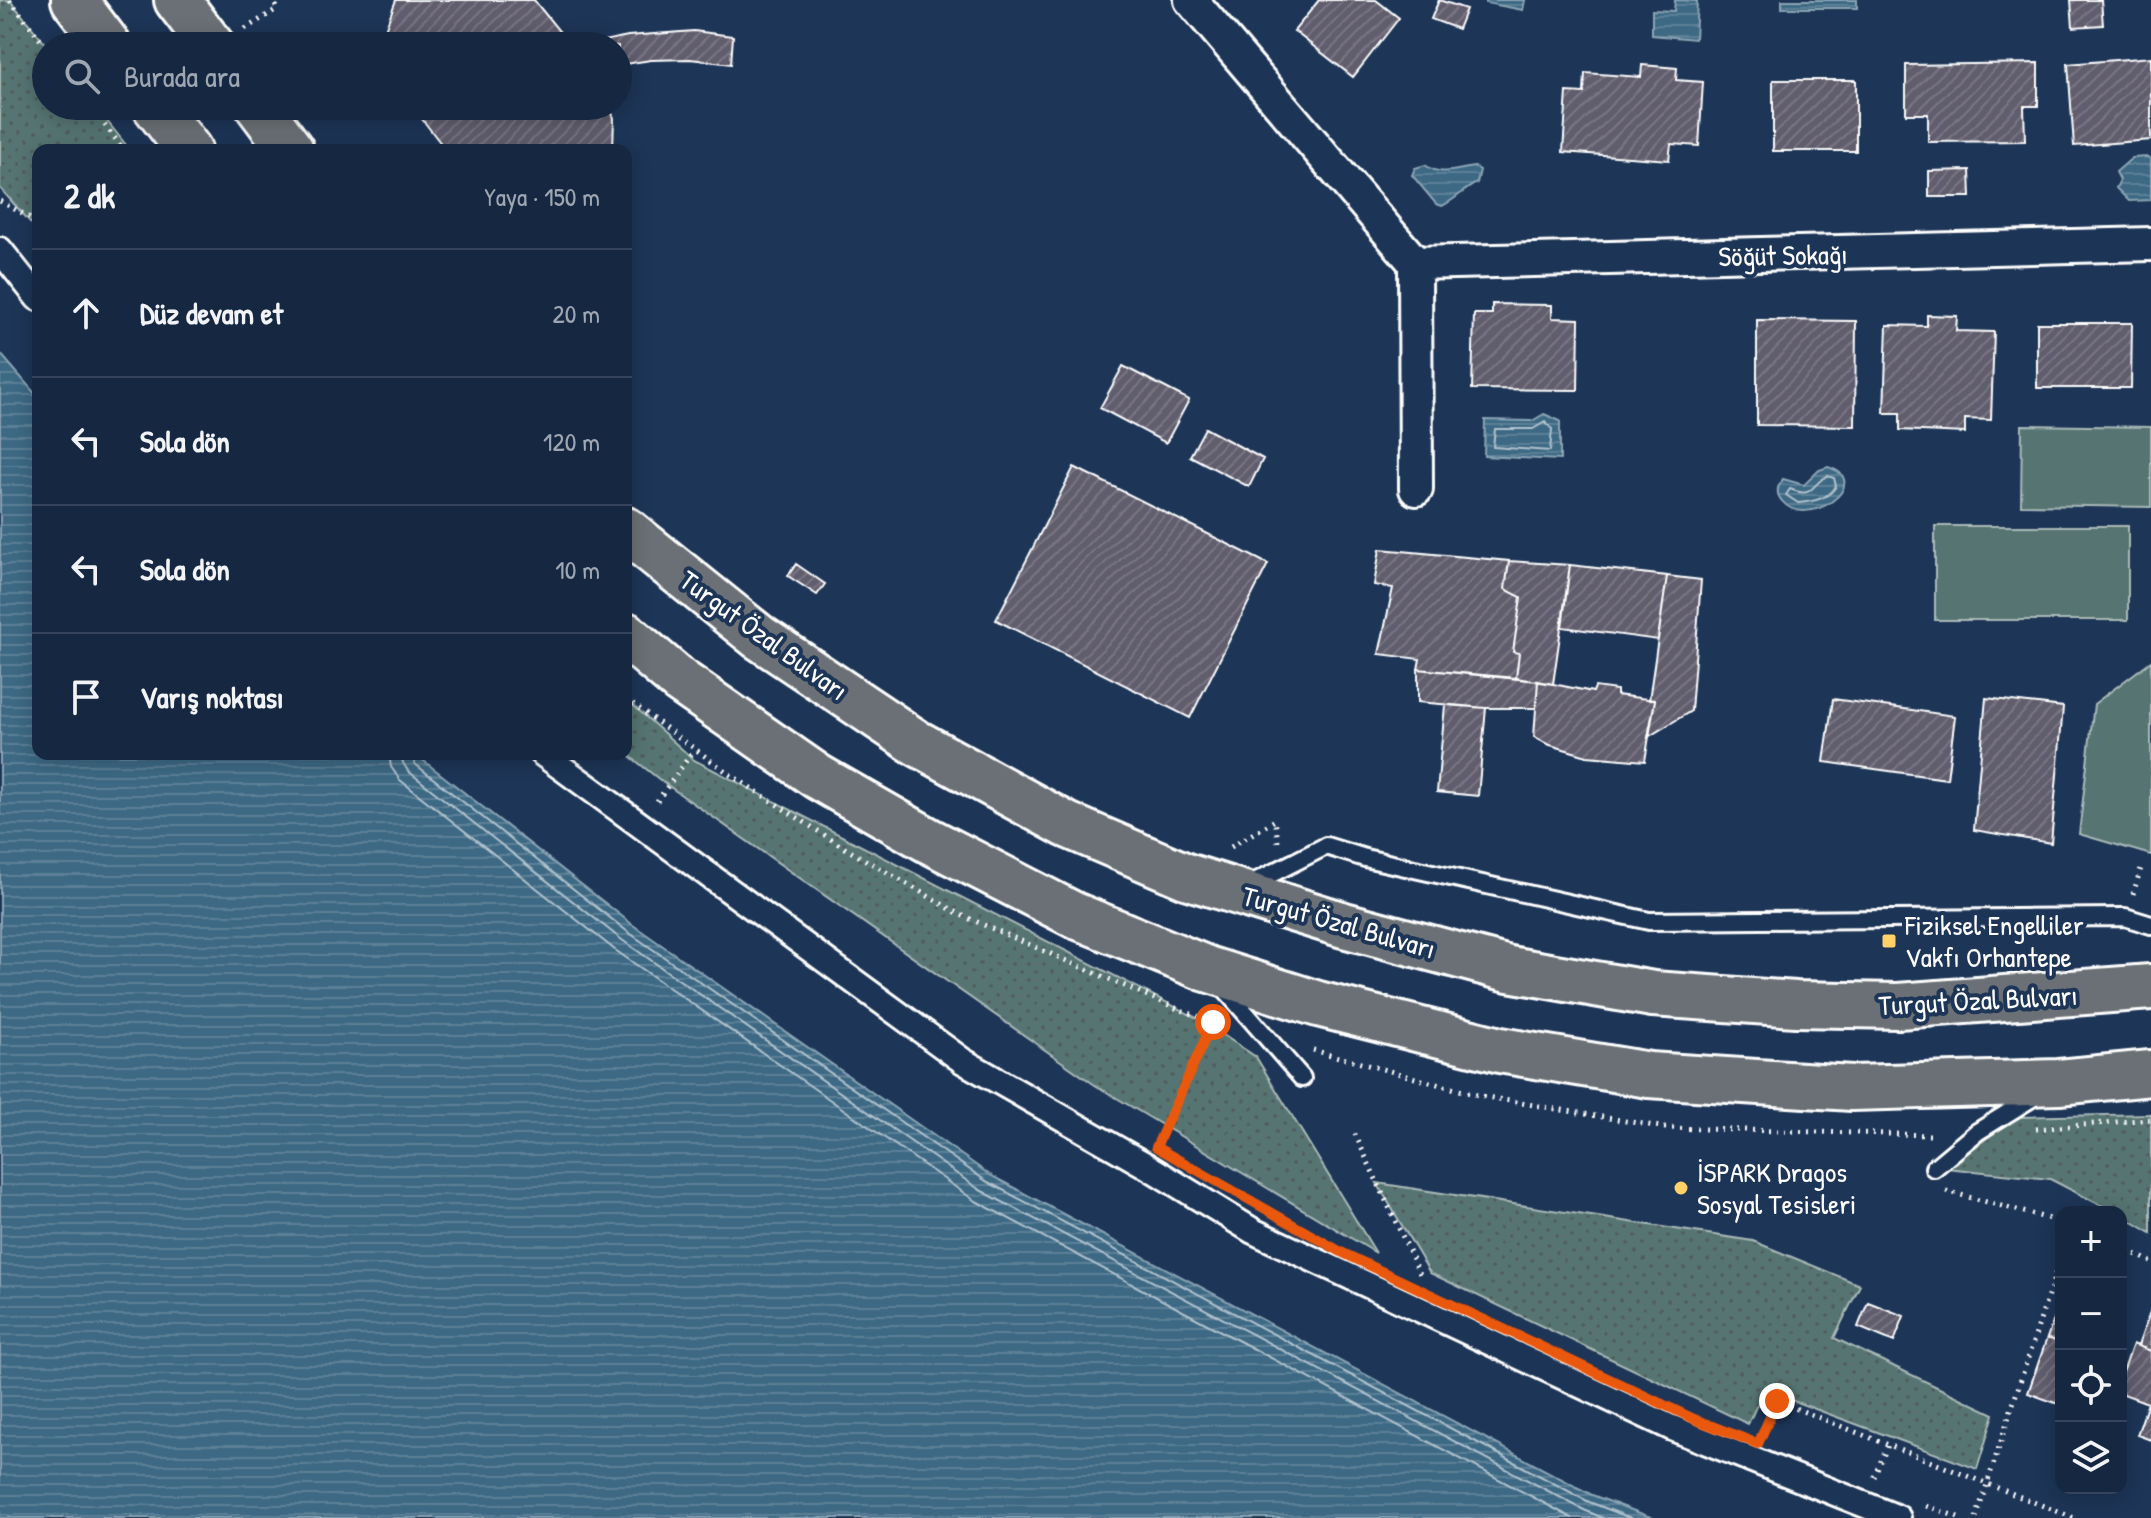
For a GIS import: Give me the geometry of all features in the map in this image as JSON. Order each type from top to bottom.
[{"type":"highway","points":[[74,0],[98,32]]},
{"type":"highway","points":[[177,0],[217,32]]},
{"type":"highway","points":[[166,120],[184,144]]},
{"type":"highway","points":[[268,120],[286,144]]},
{"type":"highway","name":"Turgut Özal Bulvarı","points":[[632,535],[759,637],[917,743],[1067,825],[1186,876],[1344,925],[1509,969],[1653,994],[1796,1004],[1898,1006],[2151,987]]},
{"type":"highway","points":[[632,640],[680,681],[818,777],[887,816],[1074,915],[1207,969],[1318,1004],[1500,1050],[1649,1075],[1852,1088],[2059,1082],[2151,1073]]},
{"type":"street","points":[[1191,0],[1415,263],[1416,489]]},
{"type":"street","name":"Söğüt Sokağı","points":[[1415,263],[2151,244]]},
{"type":"street","points":[[0,250],[32,290]]},
{"type":"street","points":[[551,760],[963,1061],[1147,1166],[1253,1231],[1670,1427],[1898,1518]]},
{"type":"lane","points":[[1235,892],[1326,846],[1365,858],[1649,921],[2125,917],[2151,925]]},
{"type":"lane","points":[[1207,969],[1302,1078]]},
{"type":"lane","points":[[1934,1168],[1977,1132],[2059,1082]]},
{"type":"path","points":[[10,0],[35,32]]},
{"type":"path","points":[[238,32],[277,9],[273,0]]},
{"type":"path","points":[[101,120],[119,144]]},
{"type":"path","points":[[0,201],[32,219]]},
{"type":"path","points":[[640,824],[694,750]]},
{"type":"path","points":[[1186,876],[1275,820],[1283,867]]},
{"type":"path","points":[[1147,1166],[1213,1022]]},
{"type":"path","points":[[2046,1129],[2151,1119]]},
{"type":"path","points":[[1355,1134],[1439,1316]]},
{"type":"path","points":[[1945,1190],[2055,1220]]},
{"type":"path","points":[[2127,1250],[2151,1262]]},
{"type":"path","points":[[1976,1518],[2055,1275]]},
{"type":"path","points":[[1752,1460],[1777,1401],[2074,1518]]},
{"type":"path","points":[[1922,1505],[1961,1518]]},
{"type":"green space","points":[[0,0],[10,0],[36,32],[32,32],[32,120],[106,120],[125,144],[32,144],[32,224],[0,188]]},
{"type":"green space","points":[[2022,425],[2151,427],[2151,507],[2021,505]]},
{"type":"green space","points":[[1935,526],[2128,526],[2128,620],[1935,620]]},
{"type":"green space","points":[[2151,661],[2151,855],[2079,834],[2094,704]]},
{"type":"green space","points":[[632,704],[694,760],[1199,1019],[1256,1057],[1376,1253],[1095,1085],[632,758]]},
{"type":"green space","points":[[2151,1114],[2151,1233],[2127,1219],[2127,1206],[2102,1206],[2050,1179],[1946,1168],[2016,1117]]},
{"type":"green space","points":[[1377,1183],[1753,1241],[1860,1285],[1834,1338],[1994,1414],[1977,1469],[1764,1390],[1748,1424],[1430,1273]]},
{"type":"water","points":[[1486,0],[1525,0],[1523,10],[1486,3]]},
{"type":"water","points":[[1675,0],[1697,1],[1695,39],[1652,35],[1652,10],[1674,11]]},
{"type":"water","points":[[1782,0],[1857,0],[1857,8],[1782,8]]},
{"type":"water","points":[[2132,158],[2151,159],[2151,200],[2129,201],[2116,188],[2120,180],[2116,172]]},
{"type":"water","points":[[1425,165],[1437,171],[1475,167],[1480,170],[1477,183],[1442,206],[1436,204],[1412,175],[1415,168]]},
{"type":"water","points":[[0,353],[32,390],[32,760],[423,760],[633,925],[990,1175],[1592,1495],[1653,1518],[0,1518]]},
{"type":"water","points":[[1544,414],[1560,421],[1560,460],[1484,456],[1485,420],[1532,421]]},
{"type":"water","points":[[1828,467],[1841,474],[1844,483],[1841,493],[1820,508],[1806,511],[1793,509],[1778,495],[1783,479],[1804,485],[1819,470]]},
{"type":"building","points":[[396,0],[534,0],[560,32],[386,32]]},
{"type":"building","points":[[1319,0],[1376,0],[1399,18],[1353,77],[1294,31]]},
{"type":"building","points":[[1439,0],[1466,9],[1458,29],[1431,19]]},
{"type":"building","points":[[2071,0],[2101,0],[2103,25],[2073,27]]},
{"type":"building","points":[[694,31],[733,36],[731,64],[690,59],[632,63],[632,36]]},
{"type":"building","points":[[2151,57],[2151,140],[2074,146],[2068,64]]},
{"type":"building","points":[[2038,63],[2038,106],[2024,106],[2025,141],[1928,142],[1928,114],[1906,114],[1906,65]]},
{"type":"building","points":[[1642,65],[1677,68],[1676,80],[1703,82],[1699,146],[1671,144],[1669,160],[1563,152],[1567,92],[1584,93],[1585,73],[1641,77]]},
{"type":"building","points":[[1773,80],[1856,80],[1856,151],[1773,151]]},
{"type":"building","points":[[423,120],[614,120],[613,144],[441,144]]},
{"type":"building","points":[[1970,170],[1971,197],[1929,197],[1929,171]]},
{"type":"building","points":[[1492,304],[1552,305],[1552,318],[1579,319],[1578,390],[1472,389],[1474,314],[1492,314]]},
{"type":"building","points":[[1927,315],[1957,316],[1956,331],[1994,332],[1991,420],[1965,419],[1965,433],[1900,430],[1900,413],[1884,413],[1887,325],[1927,326]]},
{"type":"building","points":[[1757,320],[1856,321],[1855,426],[1757,425]]},
{"type":"building","points":[[2037,323],[2132,323],[2131,388],[2037,388]]},
{"type":"building","points":[[1123,366],[1189,400],[1166,443],[1100,408]]},
{"type":"building","points":[[1205,428],[1263,459],[1249,487],[1190,456]]},
{"type":"building","points":[[1074,467],[1268,564],[1190,718],[996,620]]},
{"type":"building","points":[[1380,549],[1509,561],[1505,589],[1521,597],[1513,652],[1519,653],[1516,678],[1418,669],[1420,659],[1379,654],[1393,588],[1374,585]]},
{"type":"building","points":[[1509,561],[1570,565],[1553,684],[1516,678],[1519,653],[1513,652],[1521,597],[1505,589]]},
{"type":"building","points":[[796,564],[825,584],[817,595],[788,576]]},
{"type":"building","points":[[1570,565],[1667,576],[1658,640],[1562,627]]},
{"type":"building","points":[[1667,576],[1701,580],[1691,711],[1648,737],[1655,700],[1649,700]]},
{"type":"building","points":[[1418,669],[1538,681],[1536,708],[1486,708],[1418,702]]},
{"type":"building","points":[[1538,681],[1593,692],[1595,687],[1617,690],[1617,695],[1655,700],[1645,761],[1587,756],[1534,737]]},
{"type":"building","points":[[1986,698],[2063,707],[2051,843],[1974,830]]},
{"type":"building","points":[[1833,699],[1955,716],[1947,779],[1824,762]]},
{"type":"building","points":[[1445,705],[1486,708],[1478,796],[1437,792]]},
{"type":"building","points":[[1868,1302],[1904,1316],[1894,1342],[1858,1327]]},
{"type":"building","points":[[2151,1309],[2151,1351],[2138,1346]]},
{"type":"building","points":[[2055,1316],[2055,1341],[2047,1338]]},
{"type":"building","points":[[2047,1338],[2055,1341],[2055,1403],[2028,1393]]},
{"type":"building","points":[[2133,1344],[2151,1351],[2151,1440],[2137,1435],[2148,1403],[2127,1395],[2127,1360]]},
{"type":"place","name":"Fiziksel Engelliler Vakfı Orhantepe","points":[[1889,941]]},
{"type":"place","name":"İSPARK Dragos Sosyal Tesisleri","points":[[1681,1188]]},
{"type":"route","points":[[1213,1022],[1156,1147],[1343,1253],[1694,1419],[1758,1444],[1777,1401]]}]
